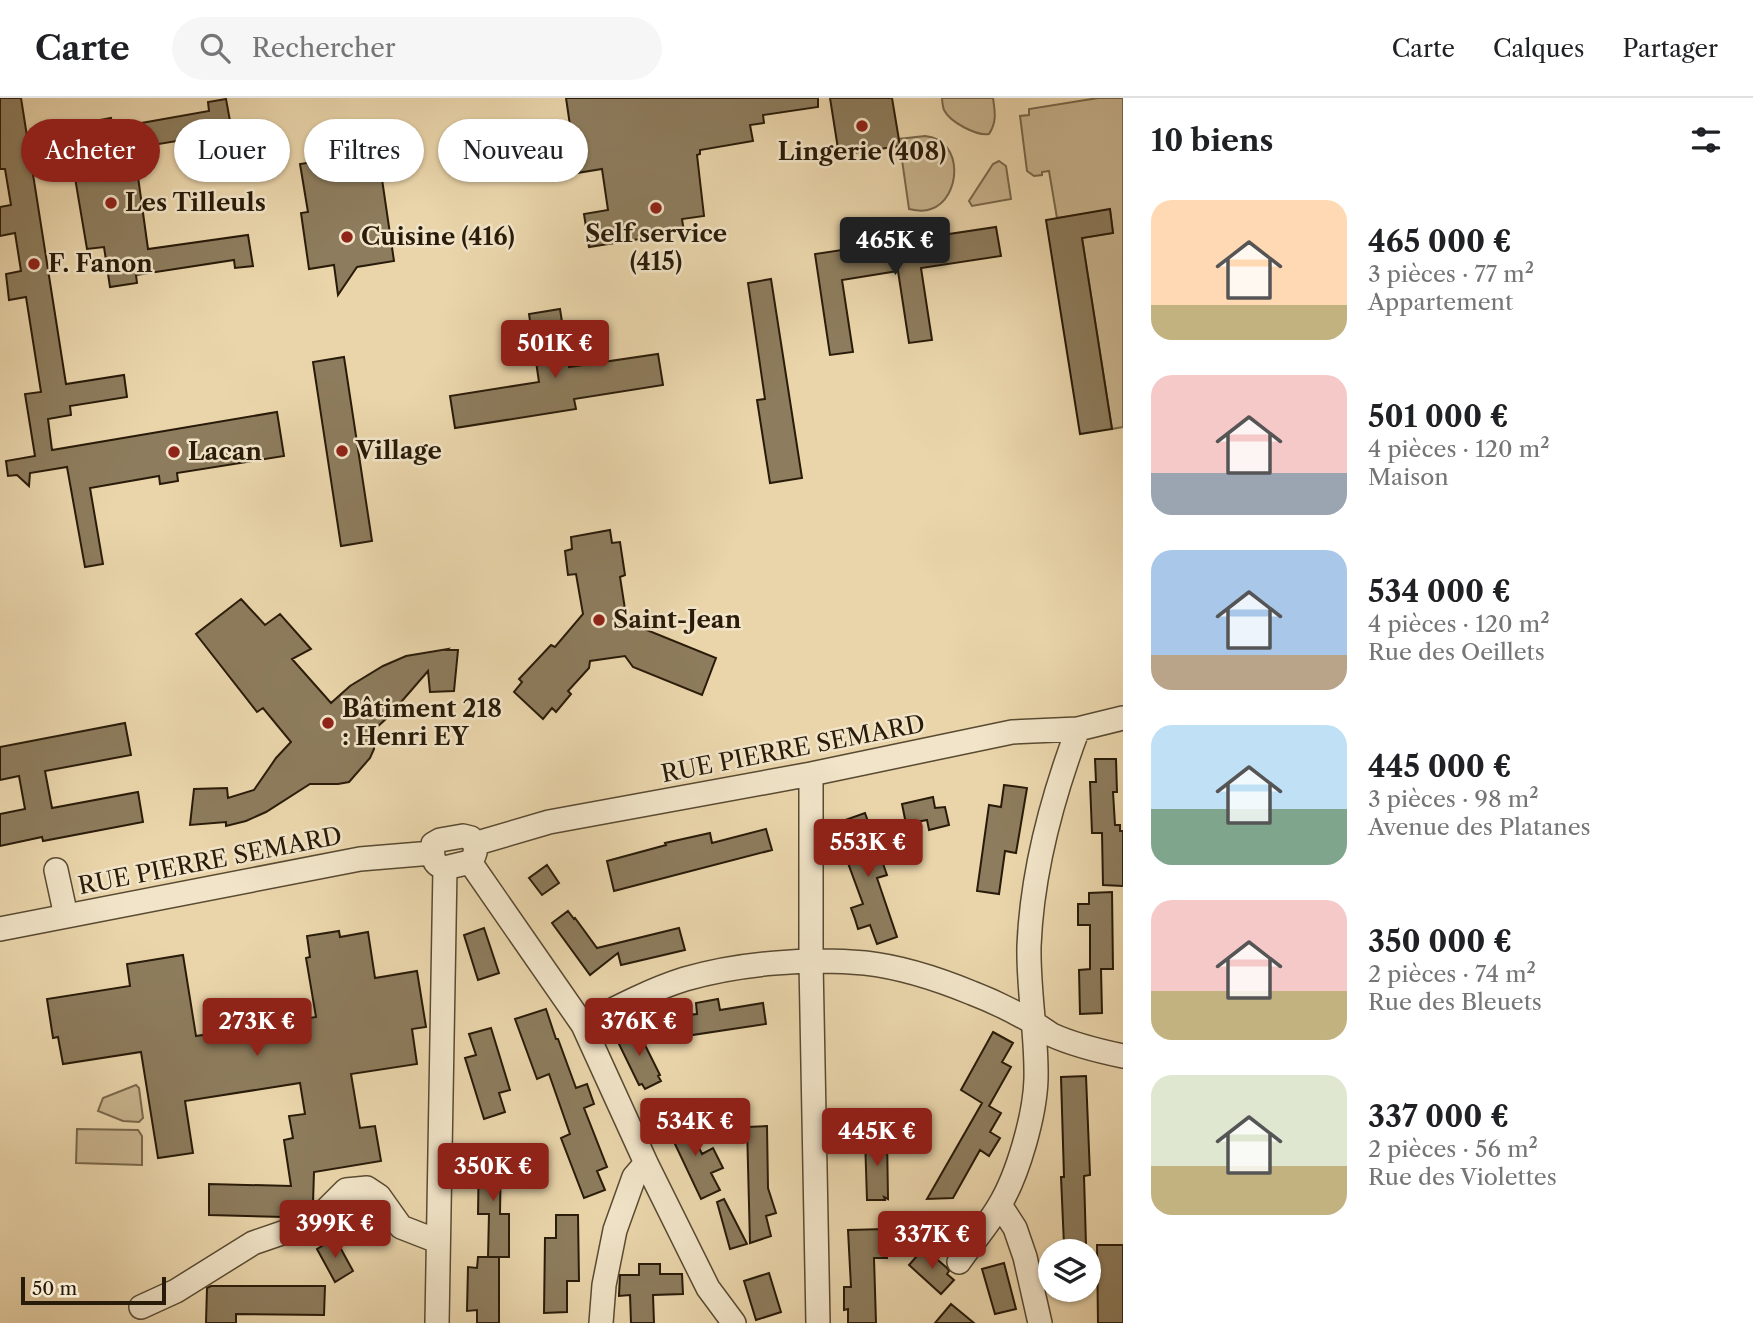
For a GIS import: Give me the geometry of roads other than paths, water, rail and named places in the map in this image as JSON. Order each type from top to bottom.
[{"type":"street","name":"RUE PIERRE SEMARD","points":[[472,853],[549,821],[811,774],[1012,732],[1078,729],[1123,718]]},
{"type":"street","points":[[959,1262],[1000,1205],[1020,1159],[1032,1114],[1036,1080],[1029,947],[1033,901],[1039,860],[1054,802],[1078,729]]},
{"type":"street","points":[[811,774],[811,962],[818,1323]]},
{"type":"street","points":[[437,1323],[438,860],[433,844],[463,836],[471,838],[472,853],[583,1025],[646,1163],[708,1288],[734,1323]]},
{"type":"street","name":"RUE PIERRE SEMARD","points":[[0,929],[360,859],[438,860]]},
{"type":"street","points":[[56,870],[66,916]]},
{"type":"street","points":[[583,1025],[630,1001],[685,979],[730,969],[811,962],[865,964],[919,974],[973,993],[1051,1034],[1091,1049],[1123,1056]]},
{"type":"street","points":[[601,1323],[604,1285],[615,1230],[635,1177],[646,1163]]},
{"type":"street","points":[[141,1307],[176,1291],[253,1243],[314,1222],[346,1190],[367,1188],[379,1196],[401,1227],[438,1241]]},
{"type":"street","points":[[1000,1205],[1015,1228],[1025,1257],[1040,1323]]},
{"type":"place","name":"Lingerie (408)","points":[[862,126]]},
{"type":"place","name":"Les Tilleuls","points":[[111,203]]},
{"type":"place","name":"Self service (415)","points":[[656,208]]},
{"type":"place","name":"Cuisine (416)","points":[[347,237]]},
{"type":"place","name":"F. Fanon","points":[[34,264]]},
{"type":"place","name":"Village","points":[[342,451]]},
{"type":"place","name":"Lacan","points":[[174,452]]},
{"type":"place","name":"Saint-Jean","points":[[599,620]]},
{"type":"place","name":"Bâtiment 218 : Henri EY","points":[[328,723]]}]
